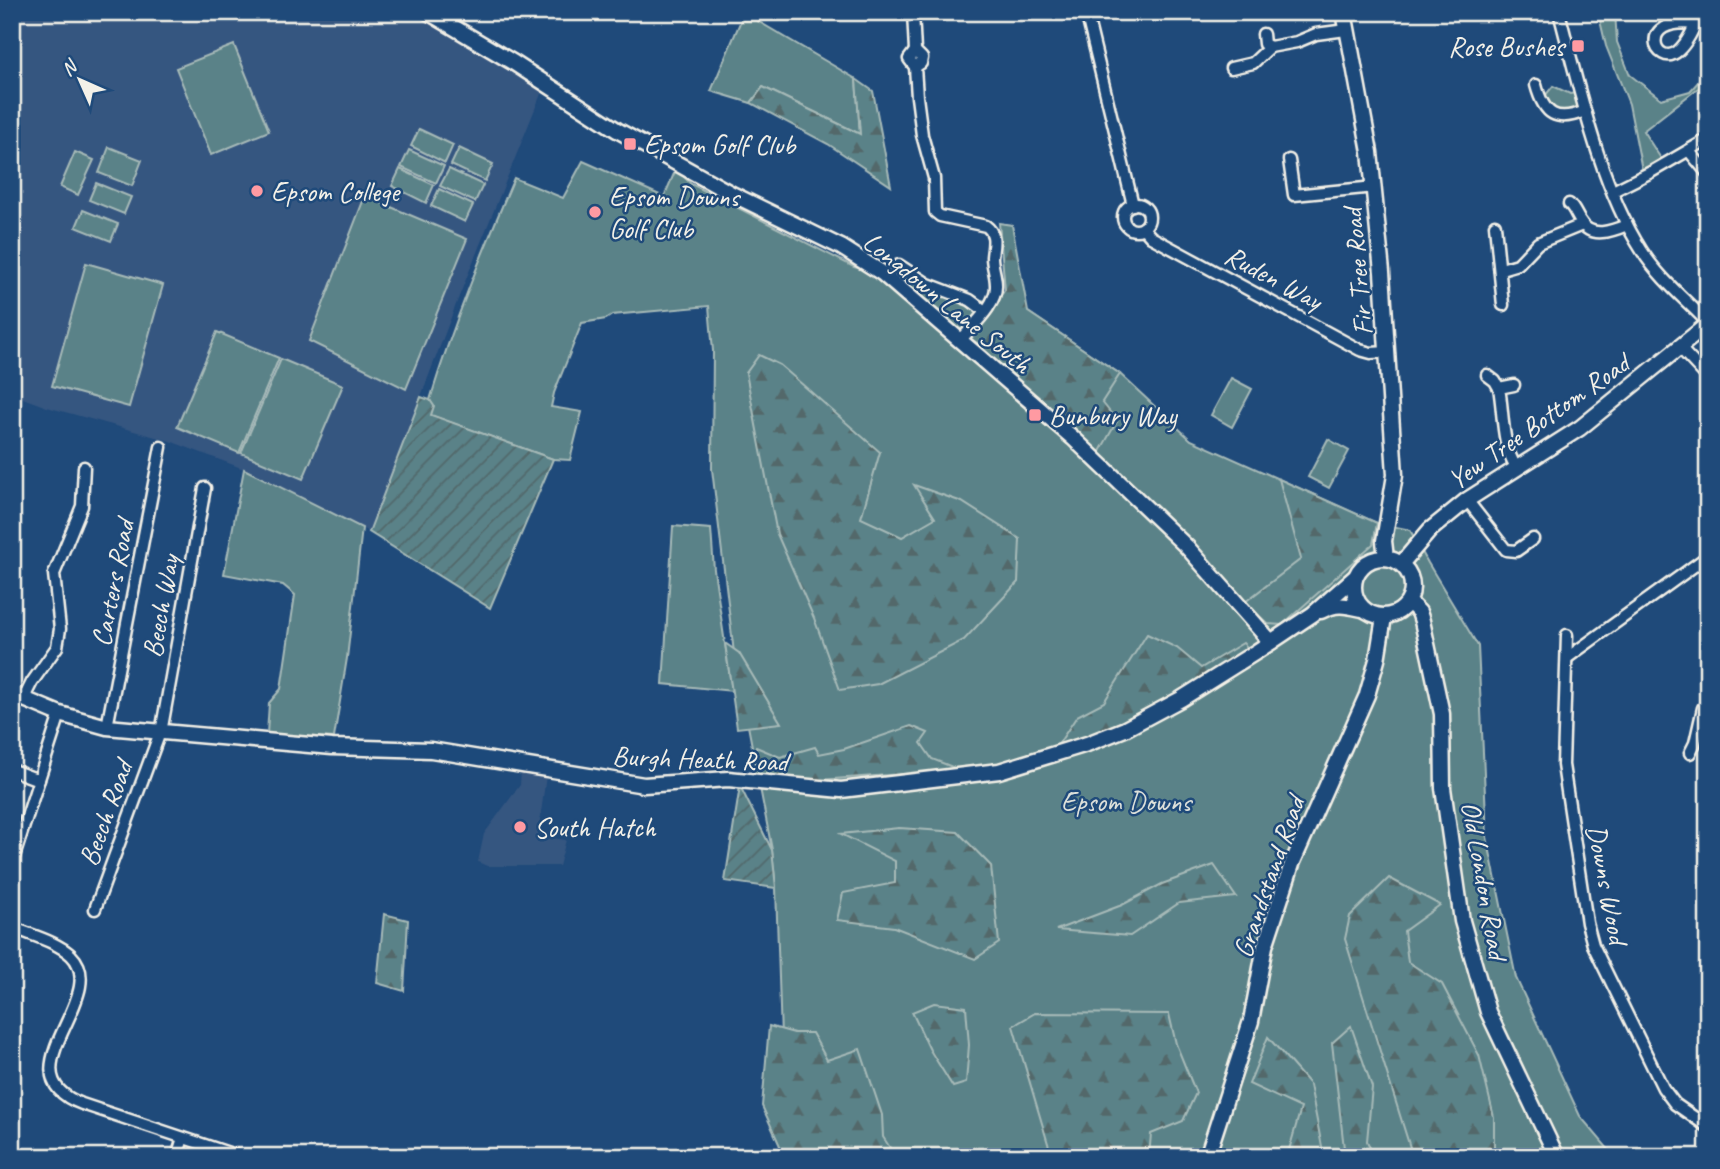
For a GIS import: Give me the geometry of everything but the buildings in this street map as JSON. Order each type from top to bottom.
[{"type":"main road","name":"Longdown Lane South","points":[[428,12],[514,63],[604,122],[752,205],[841,247],[882,273],[1073,438],[1187,547],[1271,642]]},
{"type":"main road","name":"Fir Tree Road","points":[[1344,12],[1375,187],[1388,352],[1395,475],[1386,529],[1386,558]]},
{"type":"main road","name":"Yew Tree Bottom Road","points":[[1402,563],[1430,530],[1467,500],[1580,428],[1708,323]]},
{"type":"main road","name":"Fir Tree Road","points":[[1367,562],[1386,529]]},
{"type":"main road","points":[[1386,558],[1402,563],[1413,587],[1409,602],[1401,610],[1384,617],[1372,615],[1362,608],[1354,592],[1354,578],[1367,562],[1386,558]]},
{"type":"main road","name":"Burgh Heath Road","points":[[18,697],[60,714],[107,727],[332,747],[431,750],[644,785],[728,779],[841,790],[999,771],[1087,744],[1152,716],[1313,614],[1354,578]]},
{"type":"main road","name":"Old London Road","points":[[1409,602],[1419,612],[1422,621],[1442,714],[1443,788],[1462,921],[1488,1012],[1557,1157]]},
{"type":"main road","name":"Burgh Heath Road","points":[[1313,614],[1334,604],[1343,603],[1362,608]]},
{"type":"main road","name":"Grandstand Road","points":[[1207,1157],[1251,1021],[1265,946],[1297,852],[1367,695],[1377,660],[1384,617]]},
{"type":"street","points":[[913,12],[915,51],[909,59],[915,67],[922,135],[934,178],[934,212],[940,216],[986,226],[994,236],[993,263],[997,288],[985,311],[960,341]]},
{"type":"street","name":"Ruden Way","points":[[1086,12],[1133,205]]},
{"type":"street","points":[[1559,12],[1585,111],[1627,225],[1643,253],[1661,276],[1708,323]]},
{"type":"street","points":[[1696,24],[1700,12]]},
{"type":"street","points":[[1231,68],[1253,63],[1270,47],[1297,42],[1317,34],[1346,30]]},
{"type":"street","points":[[1263,34],[1264,44],[1270,47]]},
{"type":"street","points":[[1536,85],[1540,102],[1555,116],[1564,117],[1585,111]]},
{"type":"street","points":[[1613,191],[1708,139]]},
{"type":"street","points":[[1689,151],[1708,174]]},
{"type":"street","points":[[1289,160],[1294,195],[1375,187]]},
{"type":"street","points":[[1569,204],[1582,225],[1601,233],[1627,225]]},
{"type":"street","name":"Ruden Way","points":[[1143,228],[1148,221],[1148,212],[1142,206],[1133,205],[1125,211],[1123,220],[1129,228],[1143,228],[1152,237],[1360,350],[1371,353],[1388,352]]},
{"type":"street","points":[[1495,225],[1503,305]]},
{"type":"street","points":[[1501,269],[1518,264],[1538,243],[1582,225]]},
{"type":"street","points":[[899,265],[928,284],[970,300],[985,311]]},
{"type":"street","points":[[1679,347],[1708,378]]},
{"type":"street","points":[[1487,375],[1499,388],[1506,444],[1516,467]]},
{"type":"street","points":[[1499,388],[1514,385]]},
{"type":"street","name":"Carters Road","points":[[107,727],[161,447]]},
{"type":"street","points":[[18,697],[57,647],[60,620],[54,574],[82,506],[84,467]]},
{"type":"street","name":"Beech Way","points":[[159,732],[205,488]]},
{"type":"street","points":[[1467,500],[1506,550],[1516,551],[1533,539]]},
{"type":"street","points":[[1567,658],[1708,556]]},
{"type":"street","name":"Downs Wood","points":[[1567,635],[1563,765],[1587,923],[1593,945],[1663,1088],[1675,1104],[1708,1127]]},
{"type":"street","points":[[1690,753],[1703,733],[1703,708]]},
{"type":"street","points":[[12,863],[60,714]]},
{"type":"street","name":"Beech Road","points":[[95,909],[159,732]]},
{"type":"street","points":[[12,770],[38,780]]},
{"type":"street","points":[[12,927],[62,949],[70,955],[81,972],[79,990],[51,1062],[52,1077],[57,1087],[72,1100],[241,1157]]},
{"type":"street","points":[[177,1157],[183,1138]]},
{"type":"shaded area","name":"Epsom College","points":[[12,12],[417,12],[543,89],[460,294],[369,532],[244,469],[170,441],[47,407],[12,394]]},
{"type":"shaded area","points":[[521,771],[546,775],[538,836],[566,840],[559,866],[487,866],[478,862],[484,834],[520,785]]},
{"type":"green space","points":[[1598,12],[1615,12],[1617,42],[1630,75],[1661,99],[1690,91],[1708,71],[1708,86],[1697,89],[1643,131],[1662,160],[1642,170],[1629,104],[1606,46]]},
{"type":"green space","points":[[744,13],[856,79],[860,134],[763,87],[751,103],[711,91]]},
{"type":"green space","points":[[234,45],[269,131],[211,155],[176,68]]},
{"type":"green space","points":[[856,79],[873,91],[891,186],[828,144],[751,103],[763,87],[860,134]]},
{"type":"green space","points":[[1553,86],[1570,94],[1580,92],[1585,111],[1564,117],[1540,102]]},
{"type":"green space","points":[[419,129],[453,145],[445,163],[411,146]]},
{"type":"green space","points":[[109,147],[142,160],[132,186],[99,173]]},
{"type":"green space","points":[[459,148],[493,164],[485,181],[451,165]]},
{"type":"green space","points":[[409,150],[444,166],[436,183],[401,167]]},
{"type":"green space","points":[[75,152],[94,160],[78,195],[60,187]]},
{"type":"green space","name":"Epsom Downs Golf Club","points":[[583,161],[664,197],[676,169],[691,184],[854,267],[1028,312],[1120,374],[1191,440],[1377,523],[1410,530],[1478,646],[1487,837],[1516,978],[1580,1116],[1615,1157],[785,1157],[776,888],[772,850],[734,653],[712,469],[713,351],[709,306],[612,315],[606,319],[582,323],[551,407],[582,412],[570,460],[553,459],[430,415],[433,406],[430,400],[448,344],[514,178],[563,198]]},
{"type":"green space","points":[[400,169],[434,185],[426,203],[392,186]]},
{"type":"green space","points":[[449,169],[483,185],[475,202],[440,186]]},
{"type":"green space","points":[[96,183],[131,197],[124,214],[89,200]]},
{"type":"green space","points":[[439,189],[473,205],[465,222],[431,206]]},
{"type":"green space","points":[[365,196],[467,239],[406,389],[309,341]]},
{"type":"green space","points":[[83,210],[118,224],[111,241],[76,227]]},
{"type":"green space","points":[[999,223],[1012,225],[1028,312],[1120,374],[1102,402],[1117,421],[1098,455],[976,342],[968,338],[1005,290]]},
{"type":"green space","points":[[86,263],[163,285],[129,407],[52,386]]},
{"type":"green space","points":[[217,332],[279,358],[239,453],[177,427]]},
{"type":"green space","points":[[759,355],[780,365],[880,452],[861,518],[902,537],[935,518],[914,485],[962,502],[1020,539],[1018,582],[964,640],[878,684],[840,690],[814,618],[777,534],[746,373]]},
{"type":"green space","points":[[281,359],[343,385],[303,479],[241,453]]},
{"type":"green space","points":[[1231,378],[1252,389],[1232,427],[1211,415]]},
{"type":"green space","points":[[421,397],[430,400],[434,406],[431,415],[553,459],[490,608],[369,532]]},
{"type":"green space","points":[[1328,439],[1349,451],[1329,488],[1308,477]]},
{"type":"green space","points":[[244,469],[362,528],[347,658],[334,738],[267,734],[269,703],[281,689],[295,595],[283,585],[224,574]]},
{"type":"green space","points":[[1279,479],[1377,523],[1373,544],[1282,625],[1268,624],[1245,602],[1301,559]]},
{"type":"green space","points":[[673,526],[711,529],[714,570],[732,691],[663,684]]},
{"type":"green space","points":[[1147,634],[1177,648],[1201,668],[1243,643],[1249,649],[1126,720],[1056,748],[1077,716],[1104,702]]},
{"type":"green space","points":[[725,643],[739,653],[781,723],[737,728]]},
{"type":"green space","points":[[911,726],[928,733],[921,743],[932,759],[960,770],[791,782],[754,774],[756,747],[780,757],[815,747],[819,754],[844,749]]},
{"type":"green space","points":[[740,786],[772,850],[776,888],[725,881]]},
{"type":"green space","points":[[899,828],[958,832],[991,866],[999,943],[975,959],[894,927],[837,920],[843,893],[895,883],[895,861],[841,834]]},
{"type":"green space","points":[[1214,865],[1236,897],[1179,903],[1130,936],[1056,930],[1122,905],[1162,884]]},
{"type":"green space","points":[[1389,878],[1440,905],[1404,931],[1408,962],[1442,984],[1479,1055],[1494,1117],[1494,1157],[1413,1157],[1345,939],[1350,916]]},
{"type":"green space","points":[[384,914],[408,920],[404,991],[377,983]]},
{"type":"green space","points":[[934,1003],[966,1007],[969,1045],[966,1083],[953,1087],[930,1050],[912,1012]]},
{"type":"green space","points":[[1035,1013],[1169,1014],[1176,1044],[1196,1093],[1183,1121],[1151,1134],[1149,1157],[1052,1157],[1013,1026]]},
{"type":"green space","points":[[769,1026],[794,1033],[812,1033],[827,1060],[860,1049],[882,1115],[883,1137],[896,1157],[785,1157],[762,1106]]},
{"type":"green space","points":[[1351,1026],[1372,1087],[1367,1141],[1374,1157],[1345,1157],[1332,1043]]},
{"type":"green space","points":[[1268,1037],[1310,1085],[1324,1157],[1287,1157],[1301,1108],[1249,1084]]},
{"type":"place","name":"Rose Bushes","points":[[1578,46]]},
{"type":"place","name":"Epsom Golf Club","points":[[630,144]]},
{"type":"place","name":"Epsom College","points":[[257,191]]},
{"type":"place","name":"Epsom Downs Golf Club","points":[[595,212]]},
{"type":"place","name":"Bunbury Way","points":[[1035,415]]},
{"type":"place","name":"South Hatch","points":[[520,827]]},
{"type":"park label","name":"Epsom Downs","points":[[1126,801]]}]
